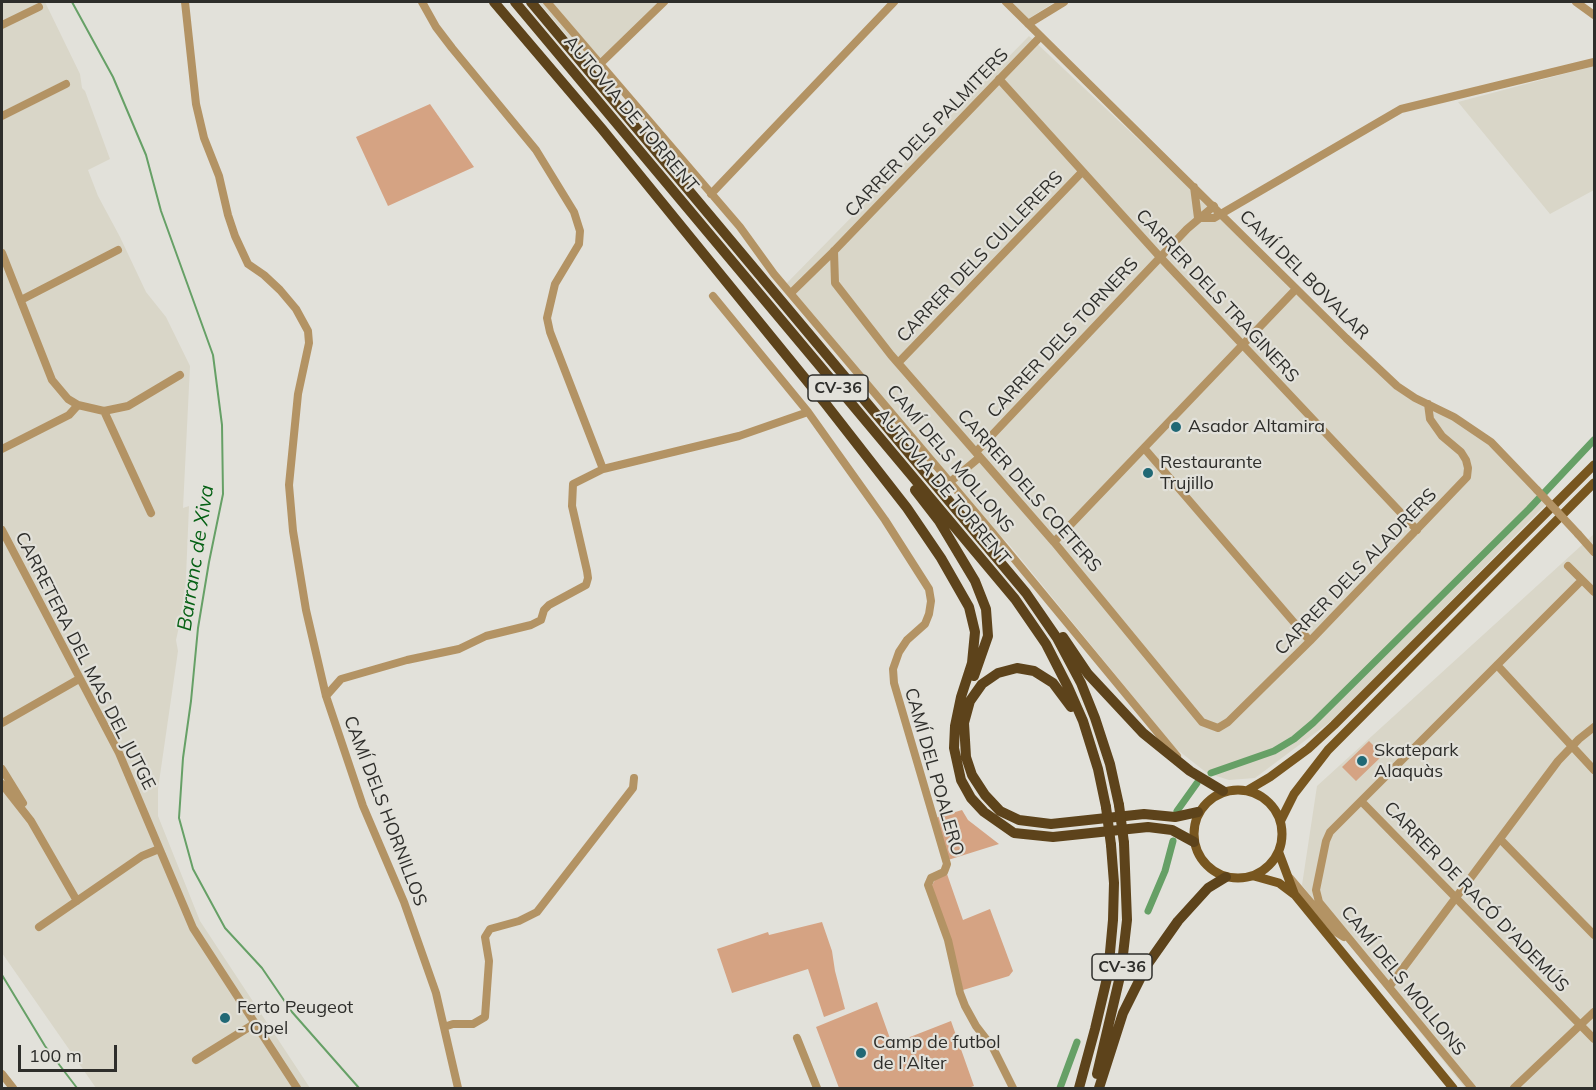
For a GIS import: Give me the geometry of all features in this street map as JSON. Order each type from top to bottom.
[{"type":"highway","points":[[494,2],[602,129],[825,403],[907,508],[941,558],[969,608],[975,632],[972,663],[955,726],[954,748],[956,761],[971,798],[984,812],[1014,832],[1053,837],[1148,827],[1172,830],[1194,842]]},
{"type":"highway","name":"AUTOVIA DE TORRENT","points":[[515,2],[1015,599],[1046,644],[1083,722],[1098,769],[1114,884],[1107,974],[1079,1089]]},
{"type":"highway","name":"AUTOVIA DE TORRENT","points":[[531,2],[1026,593],[1057,639],[1081,683],[1107,755],[1119,805],[1124,843],[1127,920],[1121,972],[1093,1089]]},
{"type":"highway","points":[[839,389],[854,412],[939,521],[975,581],[986,609],[988,636],[955,726]]},
{"type":"highway","points":[[974,529],[990,543],[1029,589],[1088,674],[1143,733],[1190,771],[1223,791]]},
{"type":"highway","points":[[1103,808],[1078,722],[1069,702],[1053,683],[1034,671],[1017,668],[998,673],[982,684],[970,701],[964,723],[966,758],[972,775],[985,795],[1000,811],[1019,820],[1051,824],[1144,814],[1175,817],[1198,812]]},
{"type":"highway","points":[[1074,1089],[1102,974],[1108,921],[1109,845]]},
{"type":"highway","points":[[1099,1089],[1123,1013],[1148,965],[1178,921],[1208,888],[1226,877]]},
{"type":"main road","points":[[1453,1089],[1295,895],[1279,883],[1254,876],[1226,877],[1211,870],[1200,858],[1194,842],[1193,826],[1198,812],[1209,799],[1223,791],[1248,790],[1270,777],[1299,756],[1334,725],[1594,465]]},
{"type":"main road","points":[[1281,820],[1294,794],[1328,750],[1594,483]]},
{"type":"main road","points":[[1248,790],[1268,800],[1281,820],[1283,837],[1279,853],[1269,867],[1254,876]]},
{"type":"main road","points":[[1279,853],[1295,895]]},
{"type":"street","name":"CAMÍ DELS HORNILLOS","points":[[185,2],[196,104],[204,138],[219,176],[235,236],[248,264],[280,290],[296,309],[308,330],[309,344],[298,394],[289,484],[293,531],[306,610],[326,696],[363,806],[404,902],[436,993],[458,1089]]},
{"type":"street","points":[[422,2],[436,27],[452,48],[536,150],[574,212],[580,231],[579,244],[555,284],[547,318],[550,332],[603,469]]},
{"type":"street","name":"CAMÍ DELS MOLLONS","points":[[547,2],[711,194],[790,293],[1190,771]]},
{"type":"street","points":[[600,64],[664,2]]},
{"type":"street","points":[[711,194],[894,2]]},
{"type":"street","name":"CAMÍ DEL BOVALAR","points":[[1006,2],[1397,386],[1454,417],[1491,442],[1594,552]]},
{"type":"street","points":[[1028,24],[1064,2]]},
{"type":"street","points":[[1576,2],[1594,15]]},
{"type":"street","points":[[2,25],[39,7]]},
{"type":"street","name":"CARRER DELS PALMITERS","points":[[790,293],[834,251],[1040,37]]},
{"type":"street","points":[[1194,187],[1198,218],[1214,218],[1401,109],[1593,62]]},
{"type":"street","name":"CARRER DELS TRAGINERS","points":[[999,79],[1160,257],[1417,531]]},
{"type":"street","points":[[2,116],[66,84]]},
{"type":"street","name":"CARRER DELS CULLERERS","points":[[898,363],[1083,172]]},
{"type":"street","name":"CARRER DELS TORNERS","points":[[950,482],[1160,257],[1198,218],[1214,206]]},
{"type":"street","points":[[21,300],[118,250]]},
{"type":"street","name":"CARRER DELS COETERS","points":[[834,251],[835,283],[898,363],[1054,542],[1202,722],[1218,728],[1228,722]]},
{"type":"street","points":[[2,253],[52,380],[68,399],[78,405],[104,411],[128,406],[155,392],[180,375]]},
{"type":"street","points":[[1054,542],[1296,289]]},
{"type":"street","points":[[326,696],[341,679],[407,660],[459,649],[486,636],[531,625],[541,620],[544,610],[549,605],[586,585],[587,571],[572,506],[573,484],[603,469],[739,436],[808,412],[713,296]]},
{"type":"street","name":"CARRER DELS ALADRERS","points":[[1228,722],[1310,641],[1467,477],[1466,460],[1461,452],[1442,436],[1430,419],[1428,404]]},
{"type":"street","points":[[2,449],[69,415],[78,405]]},
{"type":"street","points":[[104,411],[151,513]]},
{"type":"street","name":"CAMÍ DEL POALERO","points":[[808,412],[885,520],[930,594],[931,609],[927,620],[899,652],[893,669],[894,683],[947,864],[944,872],[931,878],[928,885],[948,940],[965,1006],[976,1026],[993,1048],[1013,1089]]},
{"type":"street","points":[[1144,448],[1310,641]]},
{"type":"street","name":"CARRETERA DEL MAS DEL JUTGE","points":[[2,530],[119,753],[193,928],[297,1089]]},
{"type":"street","points":[[1568,566],[1594,592]]},
{"type":"street","points":[[1361,801],[1582,580]]},
{"type":"street","points":[[1497,665],[1594,770]]},
{"type":"street","points":[[2,723],[79,679]]},
{"type":"street","points":[[1389,987],[1454,897],[1571,746],[1594,727]]},
{"type":"street","points":[[2,769],[27,810],[31,821]]},
{"type":"street","points":[[444,1027],[453,1024],[473,1024],[485,1017],[489,961],[485,937],[490,929],[519,921],[537,912],[627,795],[635,782],[634,778]]},
{"type":"street","points":[[2,784],[31,821],[77,901]]},
{"type":"street","name":"CAMÍ DELS MOLLONS","points":[[1361,801],[1330,832],[1326,841],[1316,890],[1319,902],[1472,1089]]},
{"type":"street","name":"CARRER DE RACÓ D'ADEMÚS","points":[[1361,801],[1594,1039]]},
{"type":"street","points":[[1500,839],[1594,935]]},
{"type":"street","points":[[39,927],[142,856],[159,849]]},
{"type":"street","points":[[1287,874],[1336,932],[1351,942]]},
{"type":"street","points":[[1514,1089],[1594,1012]]},
{"type":"street","points":[[196,1060],[254,1024]]},
{"type":"street","points":[[797,1038],[818,1089]]},
{"type":"street","points":[[2,1074],[13,1089]]},
{"type":"shaded area","points":[[2,2],[45,2],[80,74],[82,88],[110,159],[88,170],[98,196],[146,292],[166,317],[190,366],[183,508],[189,506],[185,600],[176,640],[178,651],[158,789],[158,816],[200,921],[310,1088],[96,1088],[2,953]]},
{"type":"shaded area","points":[[539,2],[667,2],[604,59],[596,71]]},
{"type":"shaded area","points":[[1010,2],[1055,2],[1028,19]]},
{"type":"shaded area","points":[[1029,36],[1397,384],[1490,444],[1546,504],[1338,716],[1255,778],[1229,780],[1207,773],[1175,748],[1008,543],[973,509],[785,285]]},
{"type":"shaded area","points":[[1594,66],[1594,190],[1550,214],[1458,102]]},
{"type":"shaded area","points":[[430,104],[474,167],[388,206],[356,137]]},
{"type":"shaded area","points":[[1594,534],[1594,1088],[1465,1088],[1302,885],[1317,786]]},
{"type":"shaded area","name":"Skatepark Alaquàs","points":[[1369,741],[1383,755],[1356,781],[1342,767]]},
{"type":"shaded area","points":[[962,810],[968,820],[999,844],[948,860],[935,818]]},
{"type":"shaded area","points":[[947,874],[963,920],[990,909],[1013,971],[1009,976],[963,990],[931,887],[935,880]]},
{"type":"shaded area","points":[[822,922],[832,951],[845,1009],[824,1017],[808,969],[732,993],[717,949],[768,932],[769,935]]},
{"type":"shaded area","points":[[877,1002],[892,1044],[951,1021],[974,1086],[968,1088],[839,1088],[816,1027]]},
{"type":"waterway","name":"Barranc de Xiva","points":[[72,2],[113,77],[146,155],[161,211],[213,355],[222,425],[223,494],[198,628],[183,758],[179,818],[193,869],[225,928],[262,968],[292,1012],[359,1088]]},
{"type":"waterway","points":[[1211,773],[1274,751],[1294,739],[1313,723],[1529,509],[1594,440]]},
{"type":"waterway","points":[[1177,811],[1197,783]]},
{"type":"waterway","points":[[1148,911],[1165,871],[1173,841]]},
{"type":"waterway","points":[[2,975],[45,1046],[77,1088]]},
{"type":"waterway","points":[[1060,1088],[1077,1042]]},
{"type":"place","name":"Asador Altamira","points":[[1176,427]]},
{"type":"place","name":"Restaurante Trujillo","points":[[1148,473]]},
{"type":"place","name":"Skatepark Alaquàs","points":[[1362,761]]},
{"type":"place","name":"Ferto Peugeot - Opel","points":[[225,1018]]},
{"type":"place","name":"Camp de futbol de l'Alter","points":[[861,1053]]}]
